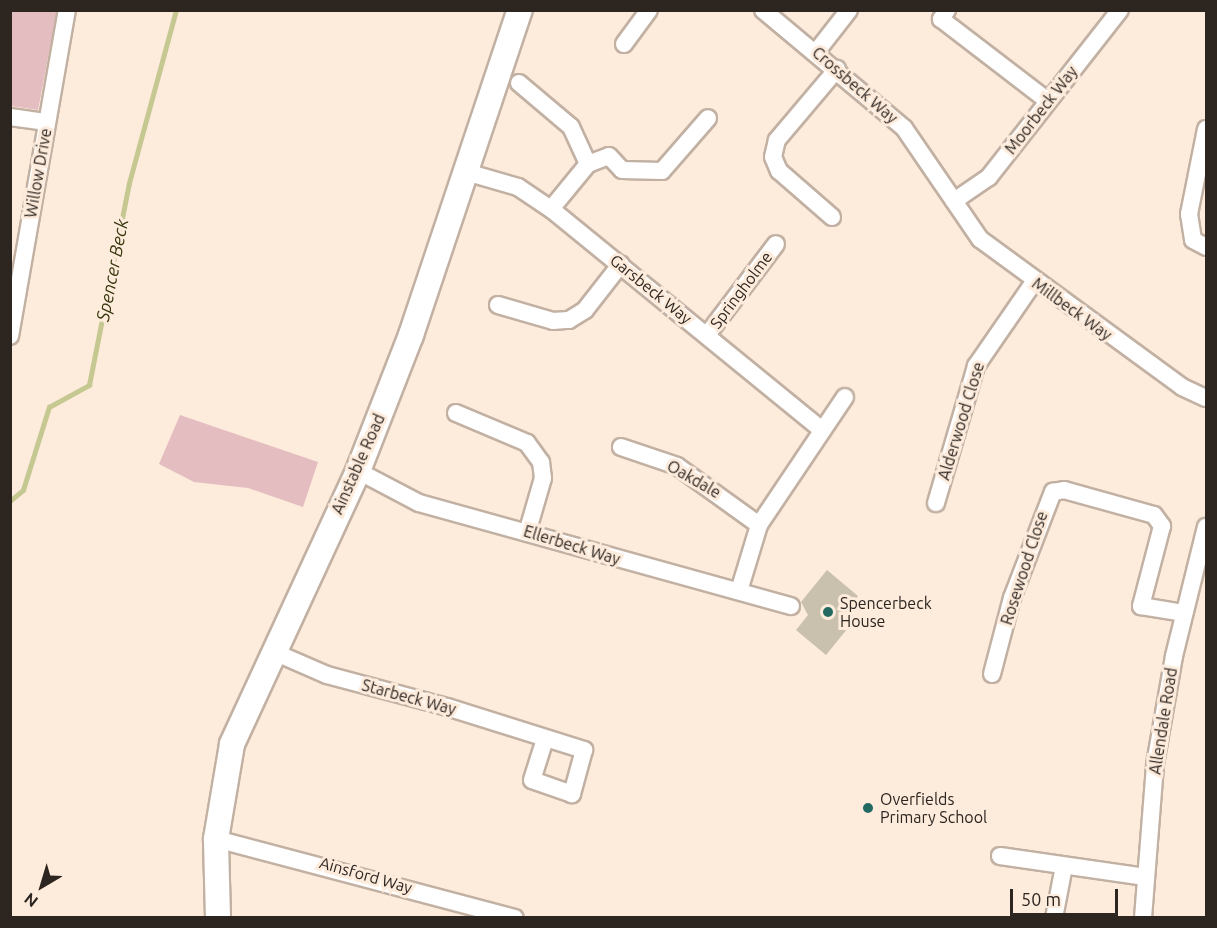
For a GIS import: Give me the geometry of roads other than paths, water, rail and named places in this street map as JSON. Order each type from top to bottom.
[{"type":"street","name":"Willow Drive","points":[[10,336],[16,277],[67,10]]},
{"type":"street","name":"Ainstable Road","points":[[218,918],[216,838],[232,744],[358,471],[442,252],[520,10]]},
{"type":"street","name":"Crossbeck Way","points":[[763,10],[817,51],[904,128],[954,201]]},
{"type":"street","points":[[817,51],[849,10]]},
{"type":"street","points":[[947,10],[941,18],[1048,101]]},
{"type":"street","name":"Moorbeck Way","points":[[954,201],[989,177],[1118,11]]},
{"type":"street","points":[[624,44],[642,13]]},
{"type":"street","points":[[832,217],[779,171],[773,157],[777,140],[837,69]]},
{"type":"street","points":[[519,83],[571,127],[588,164]]},
{"type":"street","points":[[10,117],[47,122]]},
{"type":"street","points":[[551,209],[588,164],[609,156],[622,170],[662,171],[708,118]]},
{"type":"street","points":[[1206,129],[1189,214],[1193,240],[1206,247]]},
{"type":"street","name":"Garsbeck Way","points":[[466,172],[518,187],[551,209],[822,430]]},
{"type":"street","name":"Millbeck Way","points":[[954,201],[980,239],[1034,282],[1182,387],[1206,398]]},
{"type":"street","name":"Springholme","points":[[707,335],[776,244]]},
{"type":"street","points":[[498,305],[554,321],[569,320],[585,310],[621,264]]},
{"type":"street","name":"Alderwood Close","points":[[936,503],[976,366],[1034,282]]},
{"type":"street","points":[[739,591],[759,525],[845,397]]},
{"type":"street","points":[[456,413],[527,443],[541,462],[543,478],[527,533]]},
{"type":"street","name":"Oakdale","points":[[621,447],[677,466],[759,525]]},
{"type":"street","name":"Ellerbeck Way","points":[[358,471],[419,503],[791,606]]},
{"type":"street","name":"Rosewood Close","points":[[992,674],[1012,598],[1053,492],[1064,490],[1154,515],[1162,526],[1141,606],[1184,614]]},
{"type":"street","name":"Allendale Road","points":[[1143,918],[1144,877],[1155,764],[1184,614],[1199,583],[1206,527]]},
{"type":"street","name":"Starbeck Way","points":[[274,652],[327,675],[545,739]]},
{"type":"street","name":"Ainsford Way","points":[[216,838],[516,918]]},
{"type":"street","points":[[1000,856],[1144,877]]},
{"type":"street","points":[[1054,918],[1064,866]]},
{"type":"waterway","name":"Spencer Beck","points":[[10,501],[23,490],[49,407],[89,385],[129,183],[176,10]]},
{"type":"place","name":"Spencerbeck House","points":[[828,612]]},
{"type":"place","name":"Overfields Primary School","points":[[868,808]]}]
